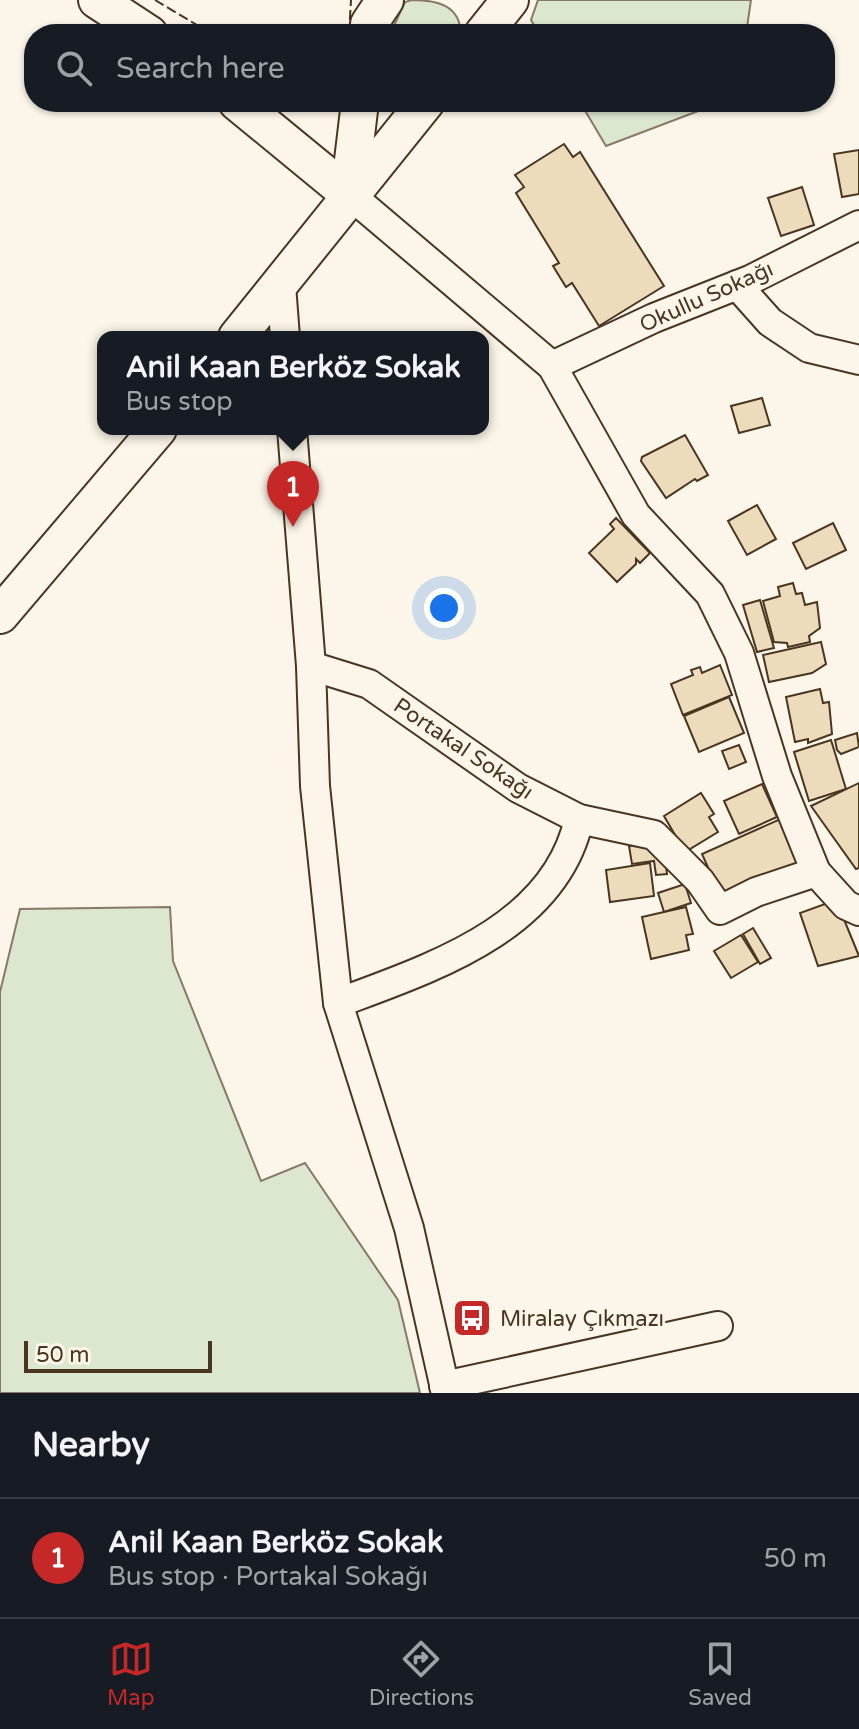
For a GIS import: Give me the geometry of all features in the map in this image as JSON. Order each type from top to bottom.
[{"type":"main road","points":[[97,0],[134,24]]},
{"type":"main road","points":[[249,112],[349,194]]},
{"type":"main road","points":[[349,194],[359,112]]},
{"type":"main road","points":[[242,331],[418,112]]},
{"type":"main road","points":[[0,615],[153,435]]},
{"type":"street","points":[[349,194],[552,366],[636,515],[710,594],[739,653],[777,776],[816,872],[846,905],[859,911]]},
{"type":"street","name":"Okullu Sokağı","points":[[552,366],[737,285],[859,225]]},
{"type":"street","points":[[281,285],[285,331]]},
{"type":"street","points":[[737,285],[770,322],[809,348],[859,360]]},
{"type":"street","points":[[292,435],[311,666],[315,786],[338,1003],[409,1228],[445,1389],[718,1326]]},
{"type":"street","name":"Portakal Sokağı","points":[[311,666],[369,684],[518,788],[579,819],[654,835],[700,881],[720,910],[756,892],[816,872]]},
{"type":"street","points":[[338,1003],[460,953],[514,917],[561,869],[579,819]]},
{"type":"green space","points":[[538,0],[751,0],[747,24],[533,24],[531,20]]},
{"type":"green space","points":[[430,1],[446,6],[460,24],[395,24],[405,2]]},
{"type":"green space","points":[[586,112],[696,112],[606,146]]},
{"type":"green space","points":[[170,907],[173,961],[261,1181],[305,1163],[398,1300],[420,1393],[0,1393],[0,992],[20,909]]},
{"type":"building","points":[[564,144],[573,157],[580,152],[664,286],[599,326],[572,283],[566,287],[553,266],[559,263],[516,193],[524,187],[515,175]]},
{"type":"building","points":[[859,150],[859,194],[842,197],[834,154]]},
{"type":"building","points":[[802,187],[814,225],[781,236],[768,198]]},
{"type":"building","points":[[762,398],[770,425],[739,433],[731,406]]},
{"type":"building","points":[[685,435],[708,475],[697,481],[695,479],[666,498],[641,461],[642,457]]},
{"type":"building","points":[[757,505],[776,539],[747,555],[728,521]]},
{"type":"building","points":[[616,518],[650,553],[640,563],[636,559],[636,564],[617,582],[589,553],[614,529],[610,524]]},
{"type":"building","points":[[833,523],[846,550],[806,569],[793,543]]},
{"type":"building","points":[[793,583],[796,594],[802,593],[805,605],[817,602],[820,628],[809,636],[810,642],[788,647],[787,643],[774,642],[763,601],[780,596],[778,587]]},
{"type":"building","points":[[760,600],[774,648],[757,652],[743,605]]},
{"type":"building","points":[[821,642],[826,664],[812,673],[769,682],[763,655]]},
{"type":"building","points":[[720,665],[732,695],[683,715],[671,684],[693,675],[691,670],[700,667],[702,673]]},
{"type":"building","points":[[820,689],[823,703],[829,702],[832,734],[808,743],[808,739],[795,742],[786,697]]},
{"type":"building","points":[[729,697],[744,733],[699,752],[684,716]]},
{"type":"building","points":[[857,733],[859,747],[841,754],[835,740]]},
{"type":"building","points":[[831,740],[846,789],[809,801],[794,752]]},
{"type":"building","points":[[739,745],[746,762],[729,769],[722,751]]},
{"type":"building","points":[[859,783],[859,868],[856,869],[811,806]]},
{"type":"building","points":[[762,784],[777,817],[739,834],[724,801]]},
{"type":"building","points":[[701,793],[714,814],[709,817],[718,832],[685,852],[664,816]]},
{"type":"building","points":[[785,817],[806,863],[723,901],[702,854]]},
{"type":"building","points":[[650,843],[665,858],[667,874],[656,875],[654,861],[632,864],[629,846]]},
{"type":"building","points":[[650,863],[654,896],[610,902],[606,870]]},
{"type":"building","points":[[685,884],[691,903],[664,912],[658,893]]},
{"type":"building","points":[[836,900],[859,956],[818,966],[800,913]]},
{"type":"building","points":[[686,907],[693,934],[686,935],[689,950],[651,959],[642,917]]},
{"type":"building","points":[[753,928],[771,958],[760,964],[743,934]]},
{"type":"building","points":[[741,935],[758,962],[731,978],[714,951]]},
{"type":"fence","points":[[155,0],[195,24]]},
{"type":"fence","points":[[350,24],[351,0]]},
{"type":"place","name":"Anil Kaan Berköz Sokak","points":[[293,527]]},
{"type":"place","name":"Miralay Çıkmazı","points":[[472,1318]]}]
